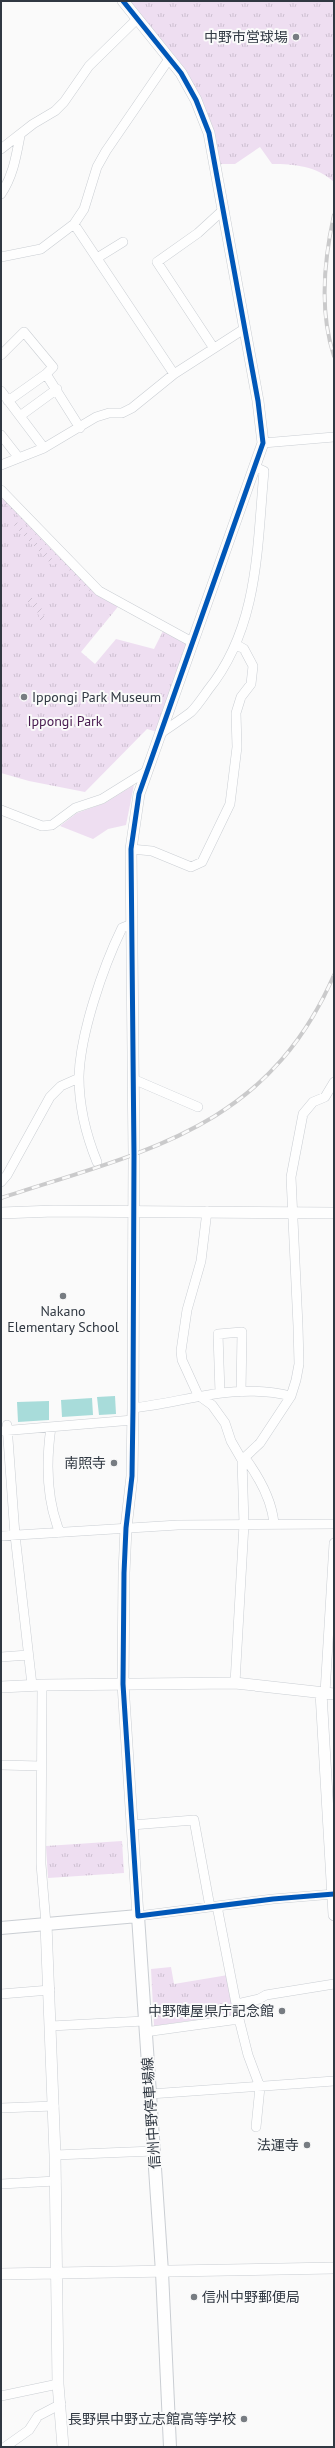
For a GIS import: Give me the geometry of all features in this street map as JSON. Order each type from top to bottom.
[{"type":"main road","points":[[1,1928],[138,1916]]},
{"type":"main road","name":"信州中野停車場線","points":[[138,1916],[162,2272],[170,2447]]},
{"type":"street","points":[[126,2],[136,20],[181,73],[196,100],[209,132],[222,211],[258,401],[262,443],[255,467],[139,794],[131,849],[134,1079],[132,1211],[133,1420],[132,1476],[126,1528],[123,1684],[138,1916],[214,1906],[333,1894]]},
{"type":"street","points":[[1,149],[20,136],[33,124],[55,112],[64,102],[89,66],[136,20]]},
{"type":"street","points":[[1,257],[41,249],[74,224],[84,209],[98,167],[106,151],[169,60]]},
{"type":"street","points":[[1,194],[9,182],[14,167],[20,136]]},
{"type":"street","points":[[213,347],[157,262],[198,232],[222,211]]},
{"type":"street","points":[[74,224],[174,374]]},
{"type":"street","points":[[97,258],[123,242]]},
{"type":"street","points":[[1,465],[44,448],[80,428],[96,417],[109,413],[122,413],[132,408],[174,374],[244,328]]},
{"type":"street","points":[[1,355],[24,332],[53,367],[46,374],[8,401]]},
{"type":"street","points":[[46,374],[57,389],[62,401],[80,428]]},
{"type":"street","points":[[20,416],[57,389]]},
{"type":"street","points":[[1,391],[44,448]]},
{"type":"street","points":[[1,435],[19,458]]},
{"type":"street","points":[[262,443],[334,437]]},
{"type":"street","points":[[161,733],[191,711],[217,679],[237,645],[249,610],[256,571],[264,471],[255,467]]},
{"type":"street","points":[[1,490],[99,591],[192,642]]},
{"type":"street","points":[[131,849],[152,851],[191,866],[202,862],[230,804],[237,747],[236,714],[241,697],[251,684],[252,666],[244,648],[237,645]]},
{"type":"street","points":[[1,810],[42,826],[52,825],[74,808],[102,799],[148,771]]},
{"type":"street","points":[[97,1162],[84,1124],[79,1078],[80,1057],[101,981],[122,928],[132,924]]},
{"type":"street","points":[[1,1182],[7,1175],[50,1097],[61,1086],[79,1078]]},
{"type":"street","points":[[134,1079],[198,1107]]},
{"type":"street","points":[[235,1683],[244,1524],[244,1459],[260,1443],[291,1396],[299,1364],[294,1212],[290,1177],[303,1114],[313,1102],[325,1097],[334,1082]]},
{"type":"street","points":[[1,1213],[132,1211],[334,1213]]},
{"type":"street","points":[[207,1211],[201,1261],[187,1310],[181,1350],[182,1360],[198,1395],[204,1398],[220,1414],[244,1459],[258,1475],[273,1512],[274,1524]]},
{"type":"street","points":[[220,1393],[218,1334],[242,1332],[241,1392]]},
{"type":"street","points":[[133,1408],[160,1404],[198,1395],[220,1393],[273,1391],[291,1396]]},
{"type":"street","points":[[63,2447],[61,2404],[58,2384],[54,2106],[50,1990],[41,1864],[41,1766],[37,1685],[28,1655],[6,1429],[133,1420]]},
{"type":"street","points":[[51,1427],[47,1452],[50,1499],[60,1532]]},
{"type":"street","points":[[1,1536],[126,1528],[244,1524],[334,1524]]},
{"type":"street","points":[[334,1542],[332,1608],[326,1693],[334,1915]]},
{"type":"street","points":[[1,1657],[28,1655]]},
{"type":"street","points":[[1,1687],[37,1685],[235,1683],[326,1693]]},
{"type":"street","points":[[1,1765],[41,1766]]},
{"type":"street","points":[[132,1825],[194,1820],[237,2004],[239,2019],[248,2055],[260,2087],[256,2127]]},
{"type":"street","points":[[237,2004],[259,2000],[266,1995],[334,1984]]},
{"type":"street","points":[[1,1994],[50,1990]]},
{"type":"street","points":[[51,2026],[145,2026],[239,2019]]},
{"type":"street","points":[[150,2094],[334,2081]]},
{"type":"street","points":[[1,2108],[54,2106]]},
{"type":"street","points":[[55,2155],[154,2151]]},
{"type":"street","points":[[1,2184],[56,2181]]},
{"type":"street","points":[[1,2274],[334,2268]]},
{"type":"street","points":[[1,2396],[58,2384]]},
{"type":"street","points":[[5,2447],[29,2430],[38,2416],[61,2404]]},
{"type":"green space","points":[[129,1],[334,1],[334,182],[313,169],[297,165],[272,164],[260,147],[235,164],[222,164],[216,166],[196,100]]},
{"type":"green space","name":"Ippongi Park","points":[[1,490],[88,582],[121,603],[81,652],[95,664],[116,639],[154,649],[165,627],[192,642],[161,733],[147,729],[85,792],[29,781],[1,773]]},
{"type":"green space","points":[[1,494],[92,589],[89,591],[16,514],[1,501]]},
{"type":"green space","points":[[14,519],[56,563],[53,566],[11,522]]},
{"type":"green space","points":[[31,597],[42,609],[46,624],[41,624],[38,613],[27,601]]},
{"type":"green space","points":[[134,785],[126,825],[108,829],[93,839],[60,826],[77,813],[105,803]]},
{"type":"green space","points":[[122,1841],[124,1873],[48,1878],[46,1846]]},
{"type":"green space","points":[[171,1967],[174,1984],[228,1975],[235,2014],[154,2026],[151,1969]]},
{"type":"water","points":[[115,1396],[116,1414],[99,1415],[97,1397]]},
{"type":"water","points":[[92,1398],[93,1415],[62,1417],[61,1400]]},
{"type":"water","points":[[49,1401],[49,1420],[18,1422],[17,1402]]},
{"type":"railway","points":[[334,215],[328,250],[325,286],[326,321],[334,356]]},
{"type":"railway","points":[[1,1198],[104,1165],[152,1147],[196,1127],[237,1101],[274,1068],[306,1027],[334,975]]},
{"type":"cycle path","points":[[123,1],[181,73],[196,100],[209,133],[258,401],[263,443],[139,794],[131,849],[134,1155],[133,1408],[132,1476],[126,1528],[124,1573],[123,1684],[138,1916],[273,1899],[334,1894]]},
{"type":"place","name":"中野市営球場","points":[[296,37]]},
{"type":"place","name":"Ippongi Park Museum","points":[[24,697]]},
{"type":"place","name":"Nakano Elementary School","points":[[63,1296]]},
{"type":"place","name":"南照寺","points":[[114,1463]]},
{"type":"place","name":"中野陣屋県庁記念館","points":[[282,2011]]},
{"type":"place","name":"法運寺","points":[[307,2145]]},
{"type":"place","name":"信州中野郵便局","points":[[194,2297]]},
{"type":"place","name":"長野県中野立志館高等学校","points":[[244,2419]]}]
